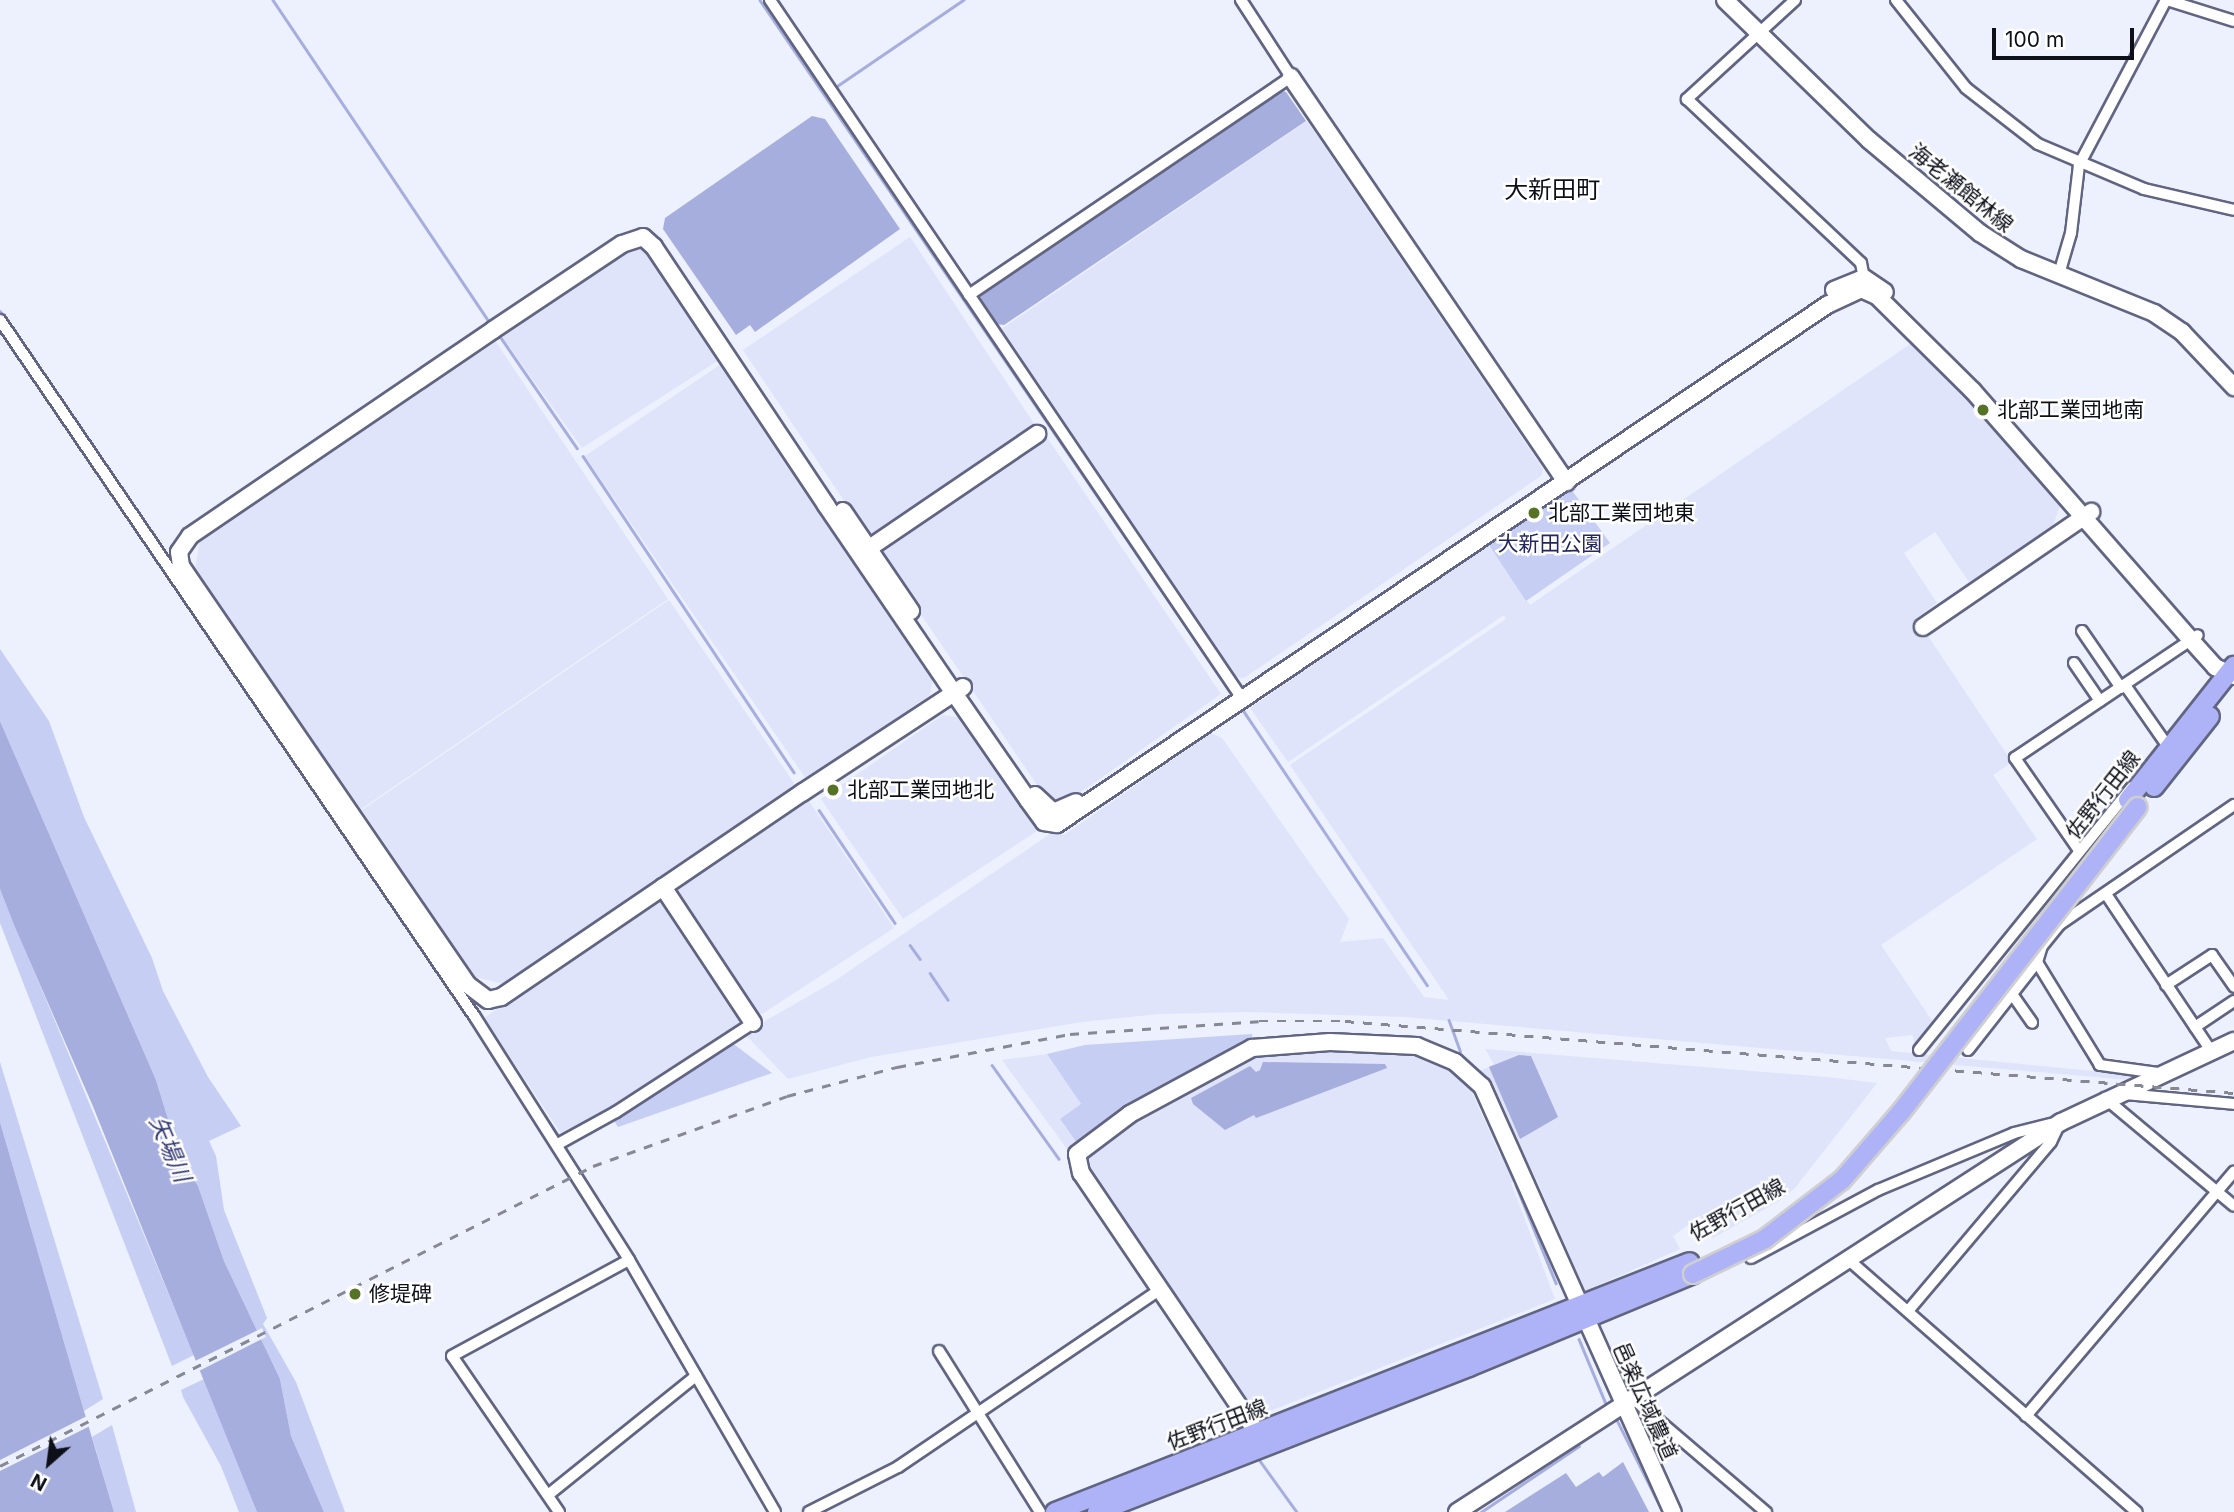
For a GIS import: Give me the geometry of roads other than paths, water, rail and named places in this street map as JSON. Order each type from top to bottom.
[{"type":"main road","name":"佐野行田線","points":[[2133,803],[2146,778],[2169,748],[2233,675]]},
{"type":"main road","name":"佐野行田線","points":[[1097,1512],[1765,1239],[1842,1180],[1901,1112],[2133,803],[2233,675]]},
{"type":"main road","name":"佐野行田線","points":[[1055,1512],[1582,1313]]},
{"type":"street","points":[[770,0],[1241,695]]},
{"type":"street","points":[[1241,0],[1563,478]]},
{"type":"street","name":"海老瀬館林線","points":[[1725,0],[1870,140],[1979,233],[2021,259],[2169,322],[2234,387]]},
{"type":"street","points":[[1795,0],[1687,99],[1861,264],[1864,278]]},
{"type":"street","points":[[1896,0],[1966,88],[2038,144],[2079,165],[2144,189],[2234,210]]},
{"type":"street","points":[[2059,274],[2071,233],[2079,165],[2166,0],[2234,21]]},
{"type":"street","points":[[969,295],[1291,77]]},
{"type":"street","points":[[488,1000],[467,985],[181,566],[179,552],[190,536],[622,244],[640,237],[651,242],[864,551],[1040,817],[1057,824],[1241,695],[1563,478],[1827,305],[1861,289],[1877,296],[1944,362],[2087,514]]},
{"type":"street","points":[[1563,478],[1843,284],[1864,278],[1878,286],[1980,386],[2194,637],[2233,675]]},
{"type":"street","points":[[0,320],[475,1017],[558,1144],[629,1260],[775,1512]]},
{"type":"street","points":[[864,551],[1037,434]]},
{"type":"street","points":[[1923,627],[2087,514]]},
{"type":"street","points":[[2082,631],[2169,748]]},
{"type":"street","points":[[2078,849],[2015,758],[2194,637]]},
{"type":"street","points":[[2074,663],[2100,701]]},
{"type":"street","points":[[475,1017],[488,1000],[501,997],[958,690]]},
{"type":"street","points":[[1920,1050],[2124,791],[2146,778]]},
{"type":"street","points":[[1968,1050],[2037,962],[2042,946],[2060,924],[2234,805]]},
{"type":"street","points":[[558,1144],[616,1112],[753,1023],[663,887]]},
{"type":"street","points":[[2106,894],[2211,1051]]},
{"type":"street","points":[[2166,985],[2211,955],[2234,987]]},
{"type":"street","points":[[2037,962],[2100,1065],[2158,1073]]},
{"type":"street","points":[[2012,994],[2032,1023]]},
{"type":"street","points":[[2194,1027],[2234,1001]]},
{"type":"street","points":[[1457,1512],[1626,1399],[1850,1261],[1946,1192],[2061,1122],[2158,1073],[2234,1041]]},
{"type":"street","name":"邑楽広域農道","points":[[1258,1434],[1158,1291],[1077,1166],[1080,1149],[1130,1114],[1252,1048],[1381,1044],[1432,1050],[1455,1062],[1482,1086],[1582,1313],[1626,1399],[1673,1512]]},
{"type":"street","points":[[2110,1096],[2234,1104]]},
{"type":"street","points":[[2110,1096],[2234,1206]]},
{"type":"street","points":[[1751,1258],[1878,1190],[2014,1133],[2061,1122]]},
{"type":"street","points":[[1908,1311],[2051,1142],[2061,1122]]},
{"type":"street","points":[[2026,1416],[2234,1172]]},
{"type":"street","points":[[559,1512],[452,1356],[629,1260]]},
{"type":"street","points":[[1850,1261],[2137,1512]]},
{"type":"street","points":[[808,1512],[898,1467],[1158,1291]]},
{"type":"street","points":[[939,1351],[975,1414],[1040,1512]]},
{"type":"street","points":[[548,1496],[696,1376]]},
{"type":"street","points":[[1626,1399],[1766,1512]]},
{"type":"water","points":[[1279,90],[1286,92],[1306,121],[1004,325],[996,324],[980,299],[981,292]]},
{"type":"water","points":[[812,116],[825,119],[900,229],[755,332],[750,325],[736,335],[663,229],[665,218]]},
{"type":"water","name":"矢場川","points":[[0,721],[156,1080],[179,1155],[198,1186],[224,1261],[280,1379],[291,1436],[324,1512],[257,1512],[92,1104],[15,927],[0,889]]},
{"type":"water","points":[[1519,1055],[1531,1056],[1558,1117],[1520,1139],[1489,1067]]},
{"type":"water","points":[[1263,1062],[1385,1064],[1387,1068],[1256,1118],[1254,1115],[1225,1130],[1193,1104],[1191,1098],[1250,1066],[1256,1072],[1260,1070]]},
{"type":"water","points":[[0,1122],[84,1411],[114,1512],[0,1512]]},
{"type":"water","points":[[1623,1462],[1649,1512],[1505,1512],[1566,1473],[1576,1487],[1599,1472],[1603,1477]]},
{"type":"waterway","points":[[273,0],[491,324]]},
{"type":"waterway","points":[[760,0],[1230,691]]},
{"type":"waterway","points":[[837,86],[963,0]]},
{"type":"waterway","points":[[0,311],[5,318]]},
{"type":"waterway","points":[[497,332],[577,448]]},
{"type":"waterway","points":[[583,456],[794,772]]},
{"type":"waterway","points":[[1243,710],[1427,985]]},
{"type":"waterway","points":[[819,810],[895,923]]},
{"type":"waterway","points":[[910,945],[920,959]]},
{"type":"waterway","points":[[930,973],[948,1000]]},
{"type":"waterway","points":[[1449,1020],[1460,1051]]},
{"type":"waterway","points":[[511,1065],[560,1138]]},
{"type":"waterway","points":[[992,1065],[1059,1159]]},
{"type":"waterway","points":[[1497,1138],[1503,1154]]},
{"type":"waterway","points":[[563,1144],[609,1219]]},
{"type":"waterway","points":[[1516,1185],[1556,1283]]},
{"type":"waterway","points":[[647,1281],[756,1469]]},
{"type":"waterway","points":[[1579,1339],[1606,1404]]},
{"type":"waterway","points":[[1617,1420],[1663,1512]]},
{"type":"waterway","points":[[1235,1426],[1240,1432]]},
{"type":"waterway","points":[[1481,1512],[1579,1446]]},
{"type":"waterway","points":[[1258,1458],[1297,1512]]},
{"type":"railway","points":[[0,1466],[593,1166],[787,1096],[897,1067],[1070,1034],[1259,1021],[1345,1021],[2234,1093]]},
{"type":"place","name":"北部工業団地南","points":[[1983,410]]},
{"type":"place","name":"北部工業団地東","points":[[1534,513]]},
{"type":"place","name":"北部工業団地北","points":[[833,790]]},
{"type":"place","name":"修堤碑","points":[[355,1294]]},
{"type":"district","name":"大新田町","points":[[1552,190]]},
{"type":"park label","name":"大新田公園","points":[[1550,544]]}]
